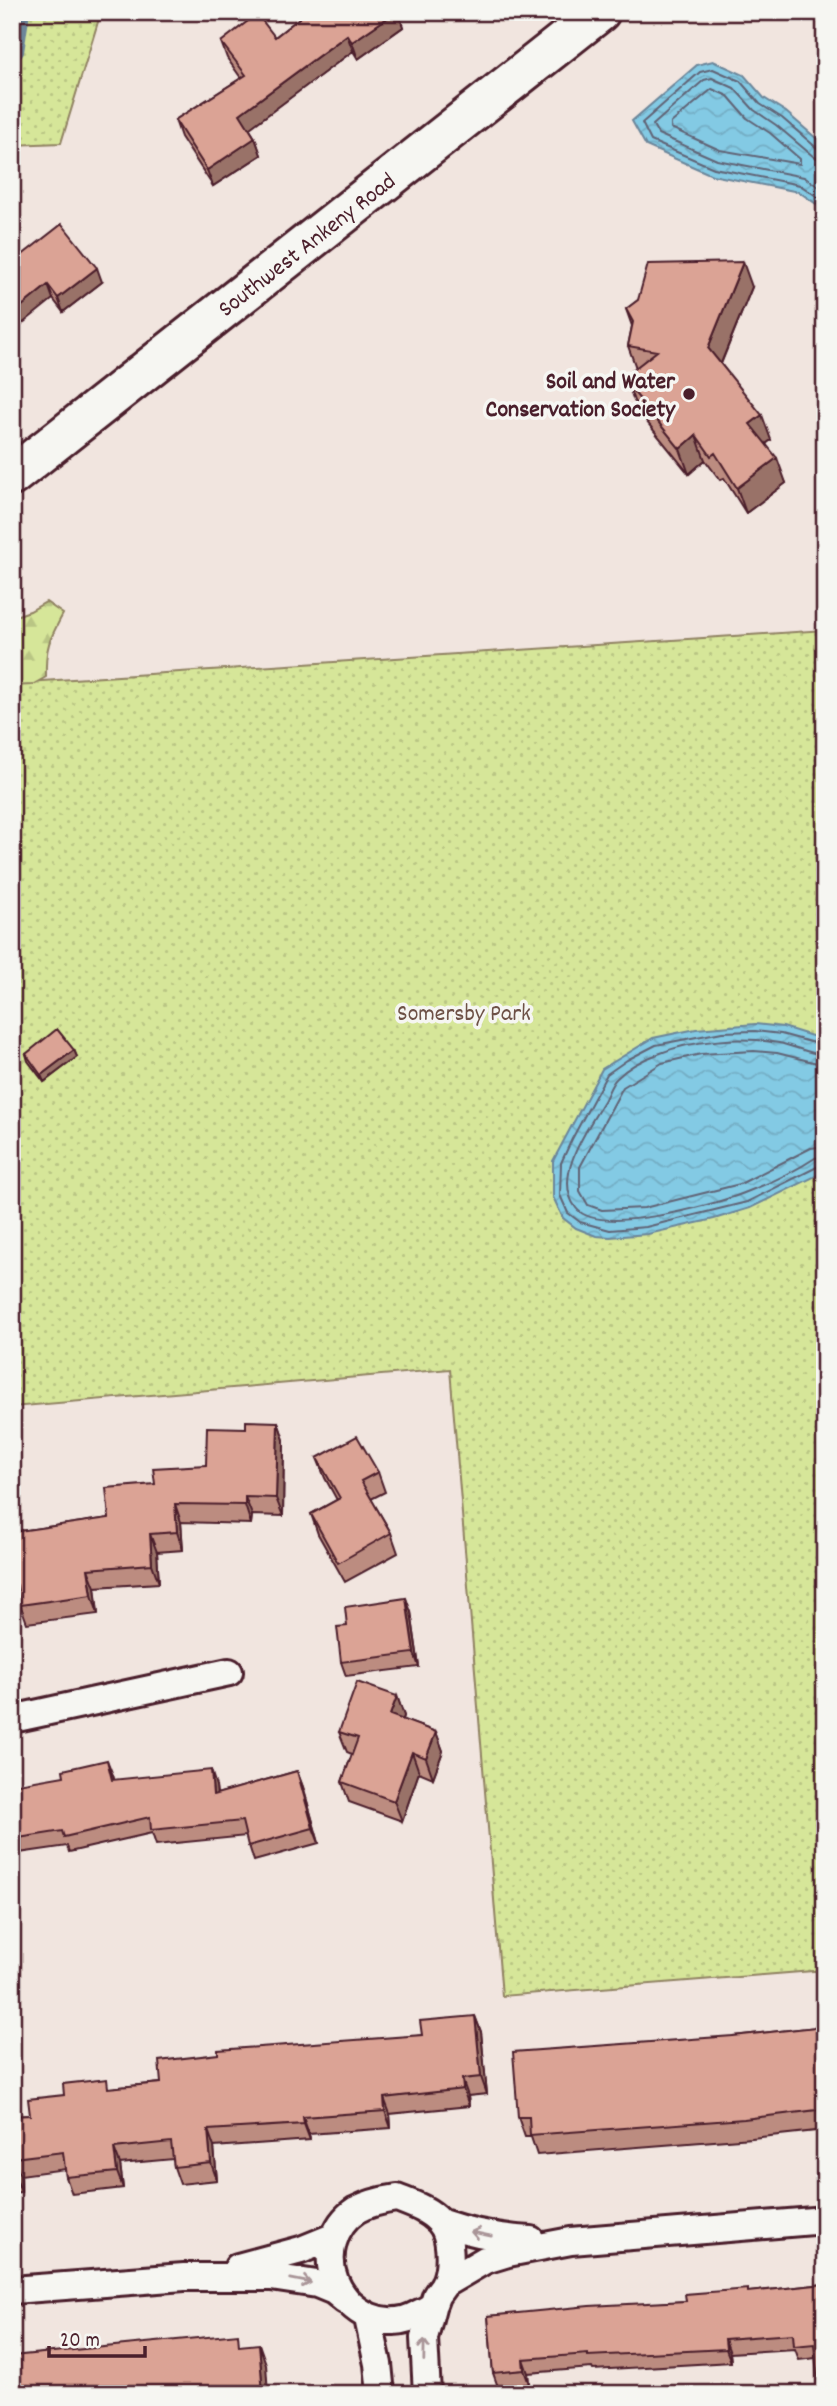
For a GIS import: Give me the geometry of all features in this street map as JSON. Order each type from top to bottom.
[{"type":"street","name":"Southwest Ankeny Road","points":[[12,476],[600,12]]},
{"type":"street","points":[[12,1719],[229,1672]]},
{"type":"street","points":[[184,2277],[261,2262],[301,2250],[333,2237],[356,2211],[378,2201],[397,2198],[429,2211],[442,2222],[467,2232],[499,2238],[571,2241]]},
{"type":"street","points":[[444,2284],[485,2260],[571,2241],[825,2220]]},
{"type":"street","points":[[427,2394],[424,2338],[432,2307],[449,2269],[446,2234],[442,2222]]},
{"type":"street","points":[[333,2237],[331,2255],[334,2280],[345,2300]]},
{"type":"street","points":[[12,2290],[184,2277],[271,2277],[294,2279],[334,2291],[369,2318],[384,2322],[413,2317],[432,2307]]},
{"type":"street","points":[[369,2318],[381,2394]]},
{"type":"green space","points":[[12,12],[101,12],[61,143],[12,145]]},
{"type":"green space","points":[[46,602],[63,614],[49,644],[46,677],[32,685],[13,686],[12,617]]},
{"type":"green space","name":"Somersby Park","points":[[825,630],[825,1970],[502,1996],[450,1369],[12,1407],[12,683]]},
{"type":"water","points":[[713,61],[744,75],[764,98],[786,112],[825,146],[825,210],[799,192],[712,175],[646,146],[632,121],[697,65]]},
{"type":"water","points":[[755,1024],[783,1027],[825,1040],[825,1170],[750,1208],[648,1234],[596,1236],[576,1228],[563,1218],[553,1197],[553,1161],[602,1069],[653,1038],[696,1029]]},
{"type":"building","points":[[307,12],[396,12],[352,42],[347,35],[240,114],[255,138],[207,170],[175,120],[246,75],[221,42],[257,14],[275,37]]},
{"type":"building","points":[[62,224],[97,268],[58,298],[48,285],[12,314],[12,263]]},
{"type":"building","name":"Soil and Water Conservation Society","points":[[743,262],[708,348],[762,415],[750,424],[777,458],[737,488],[715,453],[711,456],[696,435],[680,449],[633,391],[635,390],[625,376],[657,351],[628,346],[633,322],[626,309],[638,300],[648,264]]},
{"type":"building","points":[[57,1029],[74,1050],[41,1075],[26,1054]]},
{"type":"building","points":[[246,1421],[278,1422],[276,1498],[245,1497],[245,1505],[175,1504],[177,1532],[150,1534],[152,1564],[88,1569],[92,1595],[20,1605],[17,1585],[12,1586],[12,1532],[109,1518],[106,1488],[155,1484],[153,1468],[206,1465],[207,1427],[246,1428]]},
{"type":"building","points":[[357,1436],[378,1472],[361,1481],[391,1533],[338,1563],[311,1514],[340,1498],[317,1458]]},
{"type":"building","points":[[406,1598],[414,1653],[341,1662],[337,1627],[347,1626],[345,1607]]},
{"type":"building","points":[[357,1682],[397,1696],[390,1715],[436,1732],[426,1758],[412,1752],[394,1801],[342,1782],[358,1738],[339,1732]]},
{"type":"building","points":[[107,1760],[112,1780],[211,1770],[213,1795],[297,1771],[313,1828],[248,1846],[242,1821],[151,1830],[150,1817],[64,1837],[62,1831],[12,1839],[12,1785],[64,1776],[63,1770]]},
{"type":"building","points":[[475,2016],[481,2077],[462,2079],[463,2089],[384,2098],[385,2111],[303,2117],[304,2124],[208,2130],[211,2163],[174,2167],[171,2142],[114,2148],[117,2172],[66,2177],[63,2152],[14,2158],[15,2176],[12,2176],[12,2116],[30,2115],[28,2099],[64,2095],[63,2084],[107,2079],[108,2088],[161,2083],[159,2061],[218,2054],[218,2050],[422,2035],[420,2021]]},
{"type":"building","points":[[825,2026],[825,2109],[744,2119],[530,2135],[529,2117],[518,2117],[513,2052],[733,2036]]},
{"type":"building","points":[[825,2284],[825,2394],[819,2394],[814,2344],[794,2346],[793,2334],[725,2339],[726,2349],[523,2359],[524,2370],[493,2373],[488,2316],[589,2306],[686,2301],[685,2294],[748,2289],[748,2292]]},
{"type":"building","points":[[238,2334],[239,2346],[259,2344],[263,2394],[12,2394],[12,2356]]},
{"type":"waterway","points":[[12,58],[19,52],[25,12]]},
{"type":"place","name":"Soil and Water Conservation Society","points":[[689,394]]}]
